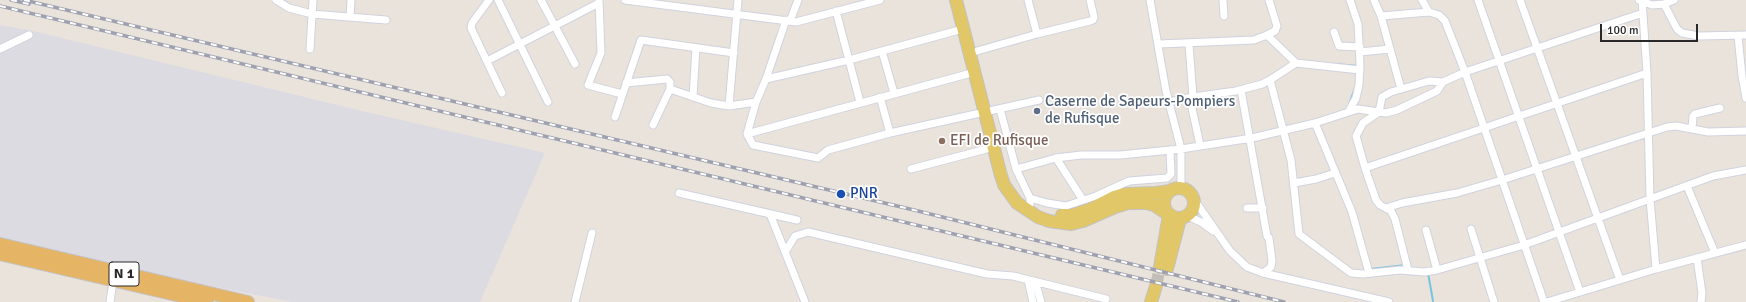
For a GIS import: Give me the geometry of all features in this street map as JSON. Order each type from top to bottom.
[{"type":"highway","name":"N 1","points":[[0,244],[248,302]]},
{"type":"highway","name":"N 1","points":[[0,254],[113,280],[177,299],[207,302]]},
{"type":"main road","points":[[956,0],[975,72],[992,111],[994,147],[1000,172],[1009,193],[1021,207],[1038,218],[1071,224],[1083,221],[1128,203],[1146,203],[1154,205],[1176,216]]},
{"type":"main road","points":[[963,0],[1010,180],[1016,190],[1048,214],[1073,215],[1091,209],[1114,197],[1125,194],[1156,193],[1175,190],[1189,191],[1193,198],[1194,206],[1176,216],[1163,268]]},
{"type":"main road","points":[[1175,190],[1163,201],[1176,216]]},
{"type":"main road","points":[[1151,302],[1160,286],[1159,302]]},
{"type":"street","points":[[276,0],[289,8],[312,14],[386,20]]},
{"type":"street","points":[[310,49],[313,0]]},
{"type":"street","points":[[350,18],[351,0]]},
{"type":"street","points":[[489,0],[472,23],[471,28],[502,93]]},
{"type":"street","points":[[498,0],[548,102]]},
{"type":"street","points":[[541,0],[575,64]]},
{"type":"street","points":[[625,0],[796,22],[880,0]]},
{"type":"street","points":[[729,106],[738,0]]},
{"type":"street","points":[[798,0],[788,21],[756,102],[747,134],[753,145],[818,158],[828,150],[890,133],[1039,100]]},
{"type":"street","points":[[1028,0],[1037,34]]},
{"type":"street","points":[[977,51],[1093,20],[1094,17],[1090,0]]},
{"type":"street","points":[[1150,0],[1169,102],[1181,149],[1175,190]]},
{"type":"street","points":[[1224,0],[1224,16]]},
{"type":"street","points":[[1159,44],[1189,44],[1254,40],[1267,35],[1275,31],[1277,26],[1269,0]]},
{"type":"street","points":[[1349,111],[1356,98],[1360,70],[1358,24],[1350,0]]},
{"type":"street","points":[[1374,0],[1381,16],[1401,89]]},
{"type":"street","points":[[1422,0],[1429,12]]},
{"type":"street","points":[[1478,0],[1580,292]]},
{"type":"street","points":[[1520,0],[1620,280]]},
{"type":"street","points":[[1656,269],[1650,199],[1647,73],[1641,1],[1652,5],[1664,4],[1674,0]]},
{"type":"street","points":[[487,61],[555,26],[599,1],[601,53],[588,85],[622,94]]},
{"type":"street","points":[[1664,4],[1677,28],[1682,33],[1695,36],[1746,35]]},
{"type":"street","points":[[836,11],[860,102]]},
{"type":"street","points":[[1381,16],[1429,12],[1439,15],[1445,21],[1466,72],[1544,302]]},
{"type":"street","points":[[1408,270],[1397,222],[1393,214],[1376,200],[1356,135],[1363,123],[1379,112],[1382,97],[1401,89],[1429,81],[1443,82],[1466,72],[1642,13]]},
{"type":"street","points":[[766,79],[849,60],[963,29]]},
{"type":"street","points":[[1334,32],[1339,46],[1360,50],[1390,48]]},
{"type":"street","points":[[0,49],[29,35]]},
{"type":"street","points":[[1267,35],[1296,63],[1360,70]]},
{"type":"street","points":[[1738,36],[1746,98]]},
{"type":"street","points":[[615,117],[641,40],[734,53]]},
{"type":"street","points":[[1189,44],[1193,97],[1192,108],[1200,145]]},
{"type":"street","points":[[693,97],[696,48]]},
{"type":"street","points":[[882,51],[894,93]]},
{"type":"street","points":[[1169,102],[1241,90],[1262,84],[1296,63]]},
{"type":"street","points":[[747,134],[860,102],[975,72]]},
{"type":"street","points":[[1365,168],[1647,73]]},
{"type":"street","points":[[626,83],[667,79],[670,82],[670,89],[652,125]]},
{"type":"street","points":[[1270,80],[1285,132],[1294,183],[1299,234],[1351,273],[1408,270],[1424,272],[1481,259],[1559,233],[1713,176],[1746,170]]},
{"type":"street","points":[[1016,169],[1056,158],[1081,155],[1120,155],[1181,149],[1285,132],[1360,108],[1386,113],[1397,110],[1437,91],[1443,82]]},
{"type":"street","points":[[670,89],[711,103],[729,106],[756,102]]},
{"type":"street","points":[[1241,90],[1272,261],[1270,266],[1263,274]]},
{"type":"street","points":[[880,97],[890,133]]},
{"type":"street","points":[[1692,129],[1695,114],[1720,108]]},
{"type":"street","points":[[992,111],[1030,201],[1066,206],[1129,181],[1168,178],[1171,174],[1170,150]]},
{"type":"street","points":[[1315,123],[1352,212],[1369,273]]},
{"type":"street","points":[[1386,208],[1402,203],[1456,193],[1502,180],[1537,170],[1648,133],[1676,126],[1708,132],[1746,131]]},
{"type":"street","points":[[911,169],[994,147]]},
{"type":"street","points":[[1056,158],[1083,200]]},
{"type":"street","points":[[1294,183],[1316,179],[1335,173]]},
{"type":"street","points":[[1687,186],[1715,253]]},
{"type":"street","points":[[679,193],[797,220]]},
{"type":"street","points":[[1193,198],[1215,232],[1240,262],[1247,267],[1263,274],[1389,302]]},
{"type":"street","points":[[1247,208],[1263,208]]},
{"type":"street","points":[[770,214],[805,302]]},
{"type":"street","points":[[1176,216],[1201,222],[1215,232]]},
{"type":"street","points":[[1470,229],[1494,302]]},
{"type":"street","points":[[1426,230],[1437,270]]},
{"type":"street","points":[[575,302],[592,232]]},
{"type":"street","points":[[784,250],[787,249],[796,236],[808,232],[987,274],[1014,276],[1106,299]]},
{"type":"street","points":[[1547,302],[1656,269],[1746,245]]},
{"type":"street","points":[[1697,258],[1702,292],[1701,302]]},
{"type":"street","points":[[110,302],[113,280]]},
{"type":"street","points":[[1028,280],[1033,302]]},
{"type":"street","points":[[1036,282],[1041,302]]},
{"type":"shaded area","points":[[0,25],[33,31],[362,111],[545,153],[480,302],[292,302],[114,267],[0,240]]},
{"type":"waterway","points":[[1335,64],[1358,66]]},
{"type":"waterway","points":[[1349,104],[1355,88]]},
{"type":"waterway","points":[[1371,269],[1406,265]]},
{"type":"waterway","points":[[1428,273],[1433,301]]},
{"type":"tunnel","points":[[1156,286],[1160,267]]},
{"type":"railway","points":[[11,0],[29,4]]},
{"type":"railway","points":[[24,0],[914,210],[1284,302]]},
{"type":"railway","points":[[0,6],[1238,302]]},
{"type":"place","name":"Caserne de Sapeurs-Pompiers de Rufisque","points":[[1037,111]]},
{"type":"place","name":"EFI de Rufisque","points":[[942,141]]},
{"type":"place","name":"PNR","points":[[841,194]]}]
